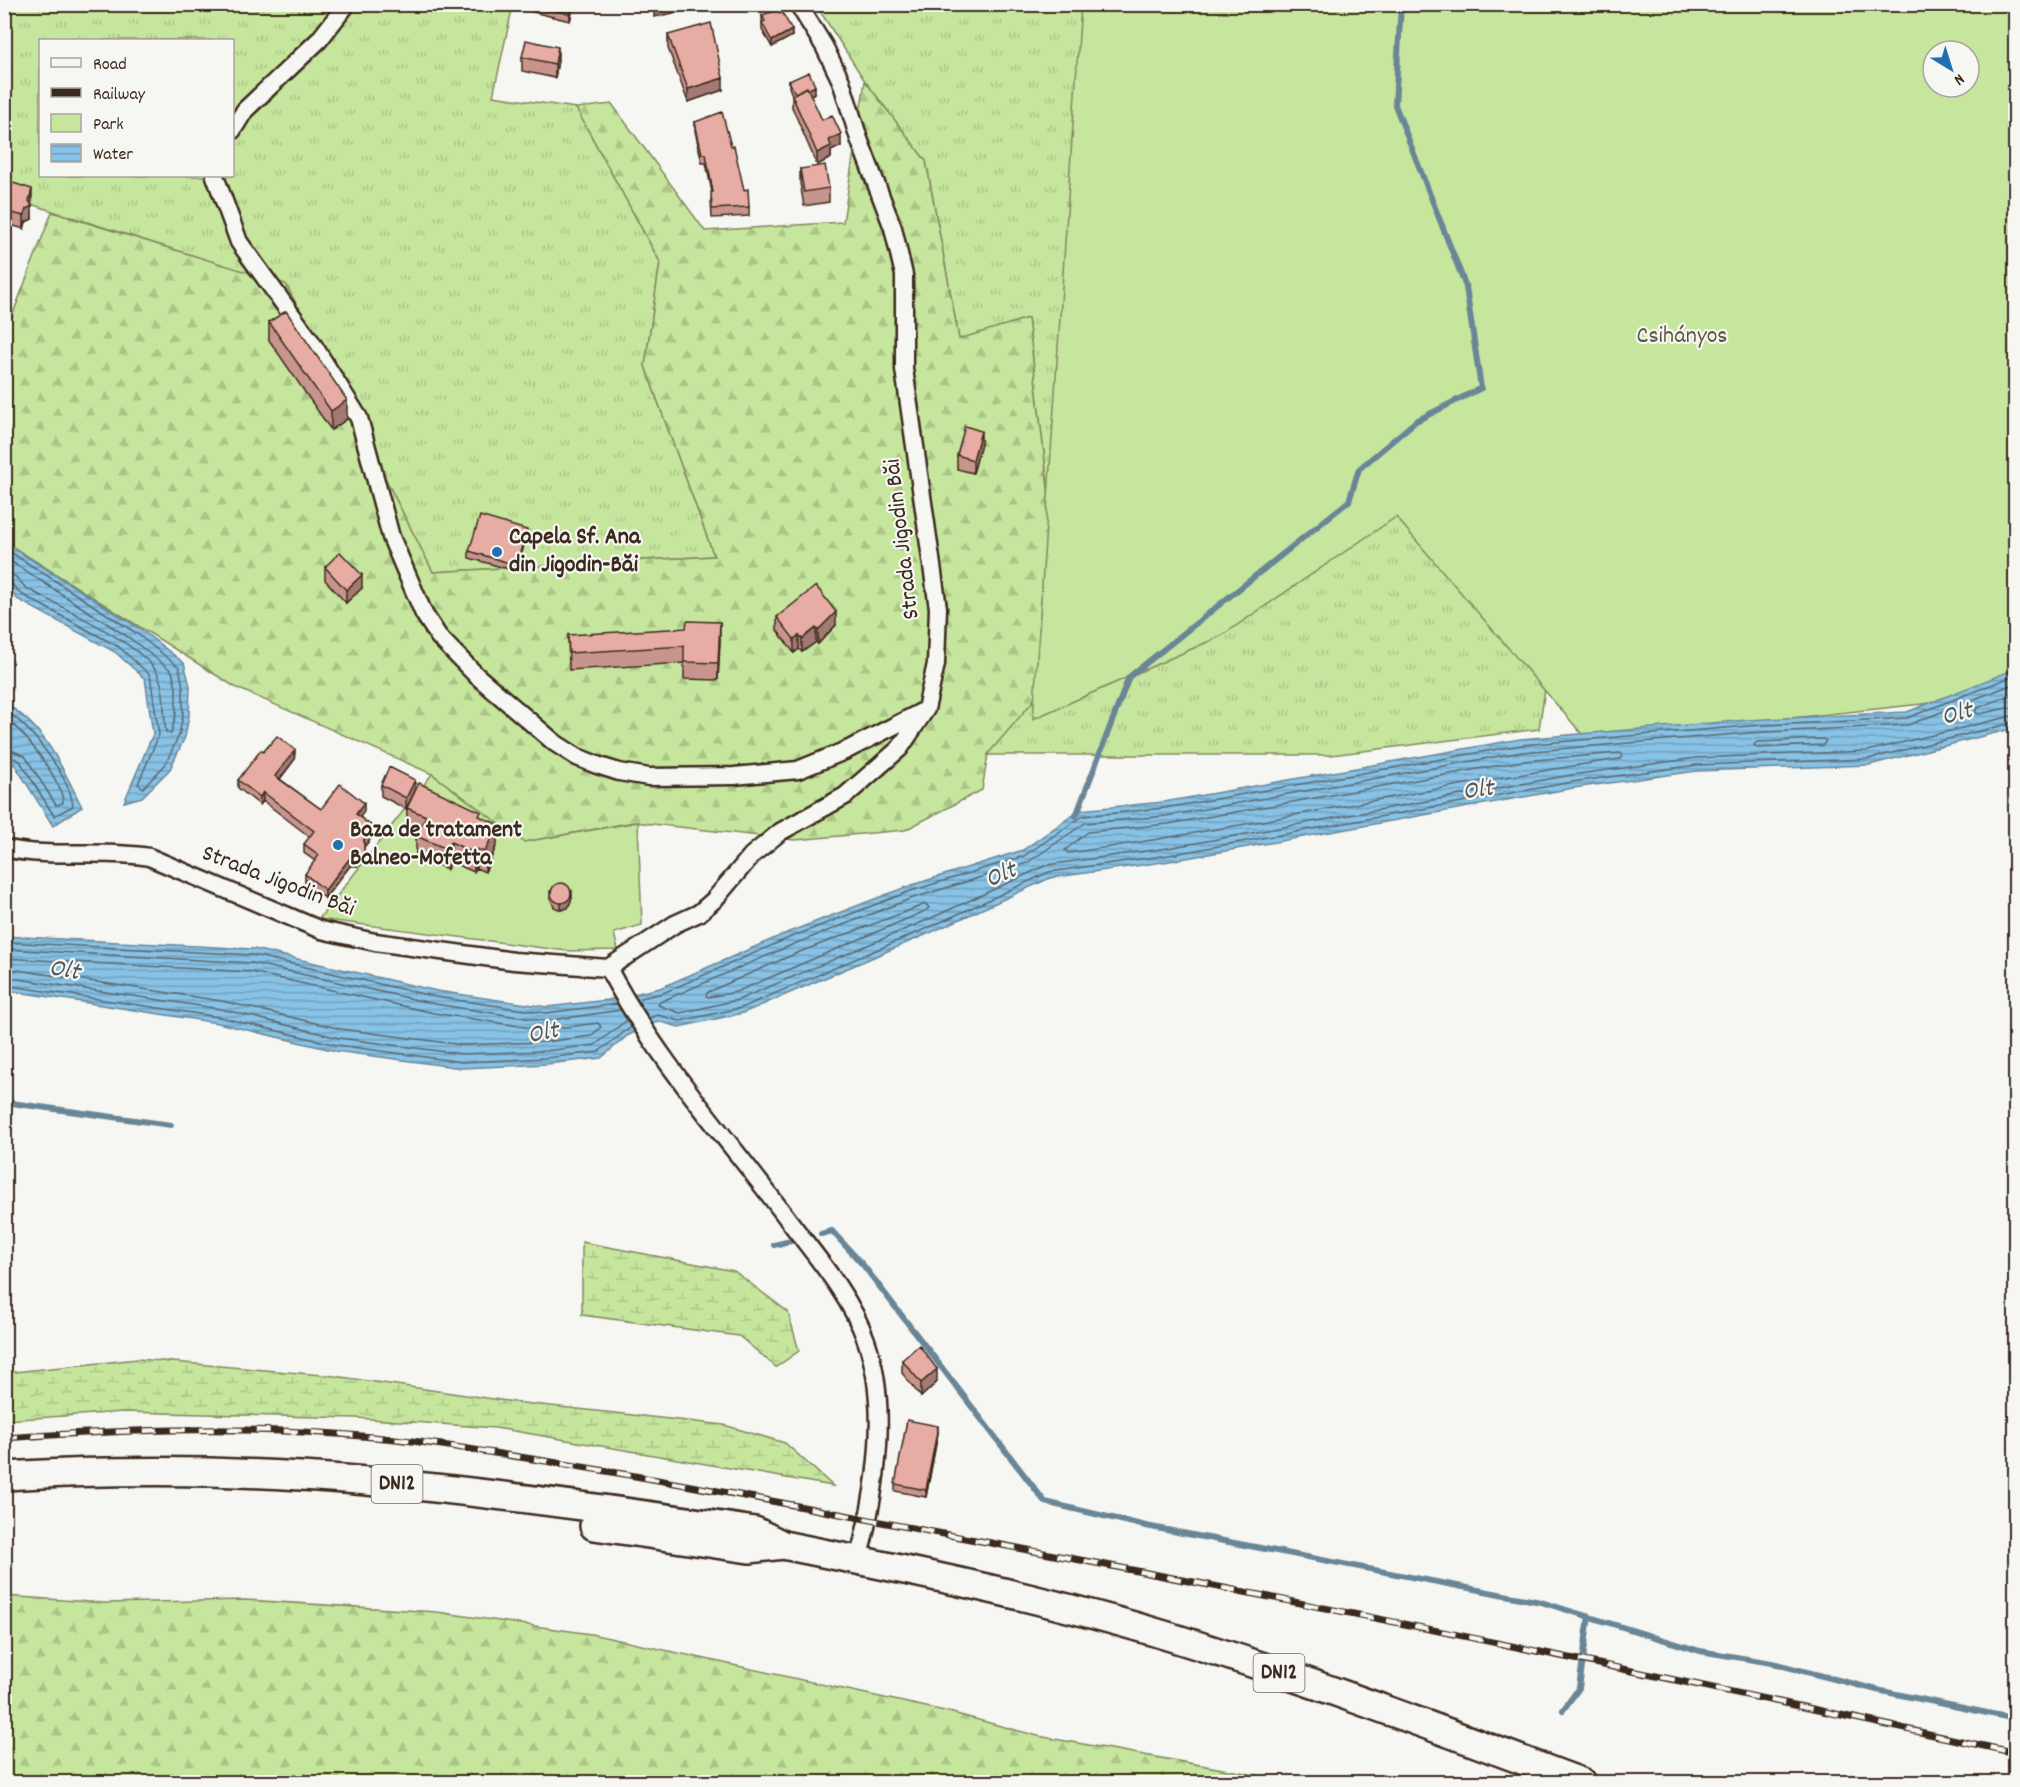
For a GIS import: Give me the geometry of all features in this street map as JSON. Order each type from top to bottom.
[{"type":"highway","name":"DN12","points":[[4,1476],[83,1472],[214,1474],[376,1482],[558,1502],[755,1531],[783,1545],[971,1584],[1170,1637],[1412,1719],[1581,1782]]},
{"type":"highway","name":"DN12","points":[[4,1494],[95,1491],[303,1495],[555,1520],[749,1549],[783,1545]]},
{"type":"street","points":[[234,128],[244,110],[319,39],[346,4]]},
{"type":"street","name":"Strada Jigodin Băi","points":[[4,848],[47,854],[84,856],[119,853],[148,857],[321,930],[375,942],[514,961],[608,968],[675,924],[699,913],[714,900],[752,855],[780,832],[845,796],[900,748],[926,709],[936,664],[938,608],[904,369],[904,275],[893,228],[841,81],[824,46],[798,4]]},
{"type":"street","points":[[215,177],[239,242],[312,343],[359,418],[391,537],[424,614],[439,637],[477,676],[555,743],[577,757],[597,765],[619,772],[649,777],[777,772],[798,770],[847,750],[926,709]]},
{"type":"street","points":[[608,968],[652,1040],[818,1258],[839,1289],[866,1340],[875,1377],[878,1420],[869,1520],[858,1560]]},
{"type":"green space","points":[[5,5],[513,5],[493,96],[576,108],[660,262],[645,366],[714,556],[433,572],[286,285],[5,196]]},
{"type":"green space","points":[[816,5],[1405,5],[1592,374],[1539,729],[1331,755],[988,755],[1053,530],[1028,318],[959,340],[926,161],[865,81]]},
{"type":"green space","name":"Csihányos","points":[[1081,5],[2015,5],[2015,694],[1587,740],[1396,517],[1221,636],[1033,719]]},
{"type":"green space","points":[[865,81],[926,161],[959,339],[1028,318],[1053,530],[1253,444],[988,754],[982,790],[905,830],[795,840],[634,822],[524,842],[432,774],[235,687],[5,542],[4,337],[52,212],[286,284],[433,572],[714,556],[645,366],[660,262],[576,108],[612,104],[705,231],[843,222]]},
{"type":"green space","points":[[432,774],[524,842],[638,822],[642,925],[614,933],[618,950],[567,951],[319,919]]},
{"type":"green space","points":[[582,1242],[734,1271],[788,1312],[799,1351],[776,1367],[739,1336],[582,1315]]},
{"type":"green space","points":[[138,1359],[334,1376],[514,1402],[724,1425],[785,1443],[833,1486],[496,1428],[356,1418],[123,1412],[5,1420],[5,1373]]},
{"type":"green space","points":[[5,1596],[104,1603],[245,1600],[437,1612],[591,1634],[949,1712],[1038,1736],[1295,1782],[5,1782]]},
{"type":"water","points":[[4,542],[139,628],[184,663],[190,686],[189,716],[185,737],[170,769],[142,797],[124,802],[153,734],[145,679],[115,652],[17,599],[5,584]]},
{"type":"water","name":"Olt","points":[[2015,669],[2015,728],[1869,765],[1697,771],[1573,788],[1170,861],[1050,878],[932,932],[743,1013],[679,1027],[657,1021],[627,1036],[601,1058],[547,1064],[462,1068],[336,1051],[218,1023],[5,990],[4,936],[254,949],[437,991],[547,1007],[608,1000],[660,988],[789,932],[906,887],[1023,850],[1080,810],[1164,802],[1520,739],[1748,720],[1907,712]]},
{"type":"water","points":[[4,703],[31,723],[41,735],[82,807],[53,826],[15,765],[5,759]]},
{"type":"building","points":[[530,4],[572,4],[570,14]]},
{"type":"building","points":[[652,4],[681,4],[654,10]]},
{"type":"building","points":[[778,10],[780,14],[782,12],[792,30],[772,41],[762,23],[765,21],[762,15]]},
{"type":"building","points":[[711,23],[723,78],[688,89],[668,35]]},
{"type":"building","points":[[526,40],[558,47],[555,64],[522,57]]},
{"type":"building","points":[[809,72],[815,86],[795,93],[789,81]]},
{"type":"building","points":[[807,87],[822,120],[832,115],[841,134],[829,140],[831,146],[817,153],[792,95]]},
{"type":"building","points":[[722,112],[731,146],[734,146],[744,190],[748,189],[749,207],[712,209],[711,192],[713,192],[706,154],[702,154],[695,122]]},
{"type":"building","points":[[825,165],[829,188],[804,192],[800,169]]},
{"type":"building","points":[[10,182],[32,189],[29,201],[32,206],[26,209],[24,216],[4,211],[4,194]]},
{"type":"building","points":[[286,311],[347,400],[331,411],[269,322]]},
{"type":"building","points":[[965,426],[981,431],[973,460],[957,455]]},
{"type":"building","name":"Capela Sf. Ana din Jigodin-Băi","points":[[480,516],[527,530],[516,565],[469,551]]},
{"type":"building","points":[[340,552],[362,575],[346,590],[325,567]]},
{"type":"building","points":[[816,586],[836,612],[818,630],[816,628],[802,639],[799,635],[794,639],[777,617]]},
{"type":"building","points":[[687,621],[720,622],[718,663],[684,662],[684,646],[569,653],[568,635],[686,628]]},
{"type":"building","points":[[277,736],[295,750],[275,776],[321,809],[340,784],[364,803],[356,814],[373,827],[364,839],[364,853],[357,858],[350,858],[325,890],[305,874],[319,855],[304,844],[314,831],[263,792],[260,797],[238,780],[261,750],[263,752]]},
{"type":"building","points":[[389,767],[415,780],[406,798],[381,785]]},
{"type":"building","points":[[419,783],[481,812],[479,816],[497,824],[485,852],[476,849],[474,853],[451,842],[447,849],[416,836],[426,816],[407,808]]},
{"type":"building","points":[[561,883],[568,886],[571,893],[568,900],[561,903],[554,900],[551,893],[554,886]]},
{"type":"building","points":[[919,1345],[937,1369],[921,1383],[902,1360]]},
{"type":"building","points":[[907,1420],[938,1426],[926,1490],[895,1484]]},
{"type":"waterway","points":[[1076,816],[1129,677],[1349,501],[1359,469],[1416,421],[1481,388],[1466,287],[1395,105],[1401,4]]},
{"type":"waterway","points":[[4,1102],[171,1125]]},
{"type":"waterway","points":[[821,1234],[832,1231],[863,1265],[1045,1502],[1146,1526],[1541,1602],[1700,1651],[1772,1663],[1877,1690],[2016,1719]]},
{"type":"waterway","points":[[774,1245],[791,1241]]},
{"type":"waterway","points":[[1563,1710],[1579,1688],[1589,1616]]},
{"type":"railway","points":[[4,1438],[99,1432],[289,1431],[402,1440],[582,1467],[693,1486],[1363,1616],[2016,1753]]},
{"type":"place","name":"Capela Sf. Ana din Jigodin-Băi","points":[[497,552]]},
{"type":"place","name":"Baza de tratament Balneo-Mofetta","points":[[338,845]]}]
